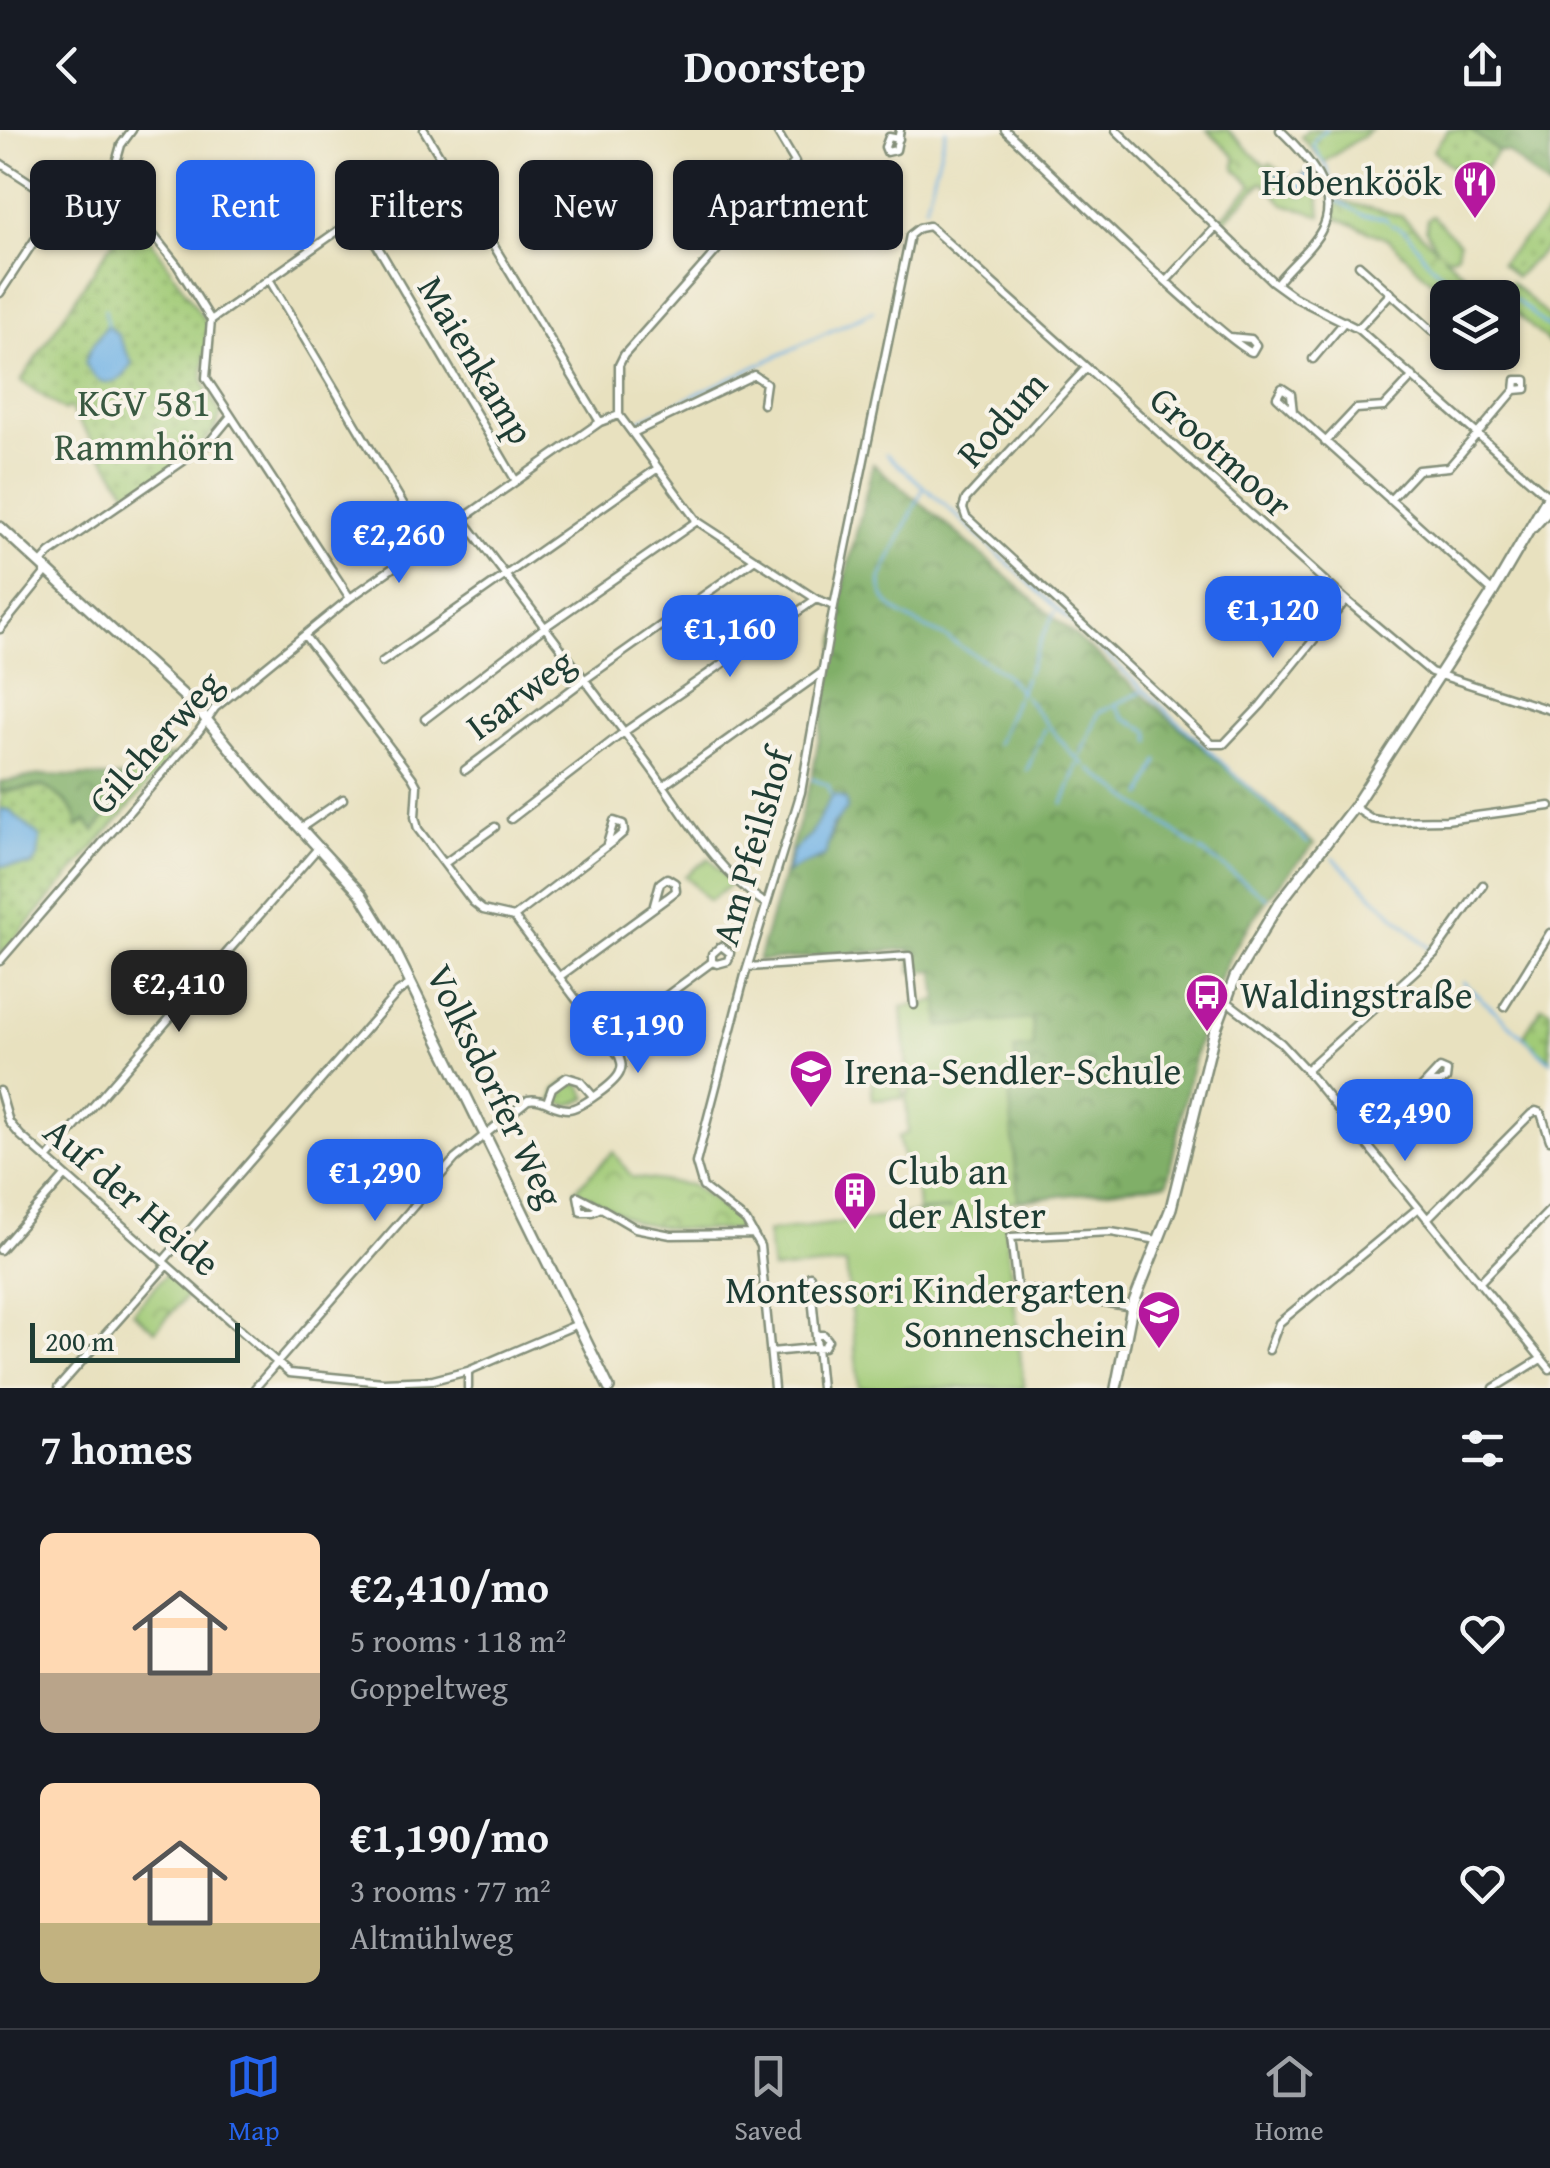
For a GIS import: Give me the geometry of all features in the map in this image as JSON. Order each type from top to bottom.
[{"type":"street","points":[[117,160],[121,145],[132,130]]},
{"type":"street","points":[[424,130],[600,422]]},
{"type":"street","points":[[776,130],[795,162],[624,355],[619,365],[619,415],[697,521],[816,599],[834,606]]},
{"type":"street","points":[[1005,130],[1230,338]]},
{"type":"street","points":[[1116,130],[1276,284],[1358,329],[1549,499],[1354,807],[1262,929],[1224,1000],[1174,1197],[1132,1307],[1116,1388]]},
{"type":"street","points":[[1276,284],[1316,238],[1327,217],[1317,173],[1280,130]]},
{"type":"street","points":[[0,163],[30,183]]},
{"type":"street","name":"Grootmoor","points":[[928,226],[1431,672],[1550,710]]},
{"type":"street","name":"Am Pfeilshof","points":[[753,1234],[746,1220],[703,1187],[696,1163],[748,966],[802,792],[834,606],[910,235],[928,226]]},
{"type":"street","points":[[1166,280],[1216,227]]},
{"type":"street","points":[[156,239],[211,320],[206,378],[350,598]]},
{"type":"street","points":[[0,293],[30,247]]},
{"type":"street","points":[[211,320],[308,250]]},
{"type":"street","name":"Maienkamp","points":[[379,250],[516,481]]},
{"type":"street","points":[[1360,265],[1430,328]]},
{"type":"street","points":[[269,279],[427,544]]},
{"type":"street","points":[[1358,329],[1391,293]]},
{"type":"street","points":[[1312,360],[1345,321]]},
{"type":"street","name":"Rodum","points":[[1086,368],[966,499],[966,518],[1212,744],[1219,746],[1261,705],[1346,600]]},
{"type":"street","points":[[633,433],[754,375],[766,384],[763,404]]},
{"type":"street","points":[[1325,442],[1356,408],[1384,407],[1412,376]]},
{"type":"street","points":[[1390,500],[1418,470],[1449,468],[1515,390]]},
{"type":"street","points":[[1293,412],[1493,592]]},
{"type":"street","name":"Gilcherweg","points":[[0,961],[199,732],[214,708],[350,598],[600,422],[619,415]]},
{"type":"street","points":[[0,629],[50,553],[208,444],[231,416]]},
{"type":"street","points":[[382,662],[658,468]]},
{"type":"street","points":[[463,519],[664,785],[712,855],[738,885],[766,904]]},
{"type":"street","points":[[426,719],[545,627],[697,521]]},
{"type":"street","name":"Volksdorfer Weg","points":[[0,527],[206,719],[361,894],[392,945],[608,1388]]},
{"type":"street","name":"Isarweg","points":[[465,770],[755,558]]},
{"type":"street","points":[[511,819],[624,732],[816,599]]},
{"type":"street","points":[[255,1388],[454,1159],[482,1134],[528,1100],[567,1109],[581,1106],[620,1073],[620,1056],[514,917],[483,910],[473,902],[418,830],[414,817],[415,782],[304,636]]},
{"type":"street","points":[[664,785],[822,672]]},
{"type":"street","points":[[300,828],[343,800]]},
{"type":"street","points":[[1354,807],[1372,819],[1385,821],[1446,820],[1550,806]]},
{"type":"street","points":[[445,864],[494,827]]},
{"type":"street","points":[[514,917],[608,844]]},
{"type":"street","points":[[47,1159],[318,848]]},
{"type":"street","points":[[1306,1070],[1434,954],[1483,885]]},
{"type":"street","points":[[559,977],[654,905]]},
{"type":"street","points":[[1504,1006],[1550,932]]},
{"type":"street","points":[[748,966],[909,956],[914,1005]]},
{"type":"street","points":[[607,1040],[712,962]]},
{"type":"street","points":[[58,1388],[398,992],[410,984]]},
{"type":"street","points":[[1224,1000],[1281,1044],[1306,1070],[1550,1369]]},
{"type":"street","points":[[547,1102],[552,1088],[567,1078],[580,1081],[593,1096]]},
{"type":"street","points":[[1366,1144],[1426,1083]]},
{"type":"street","name":"Auf der Heide","points":[[0,1091],[9,1122],[289,1373],[383,1382],[433,1380],[468,1371],[578,1324]]},
{"type":"street","points":[[1427,1219],[1536,1111],[1541,1113],[1550,1140]]},
{"type":"street","points":[[0,1250],[66,1176]]},
{"type":"street","points":[[601,1208],[636,1228],[670,1236],[753,1234],[760,1246],[774,1388]]},
{"type":"street","points":[[1270,1350],[1279,1323],[1418,1208]]},
{"type":"street","points":[[1480,1283],[1550,1210]]},
{"type":"street","points":[[1132,1307],[1017,1288],[1011,1236],[1111,1232],[1158,1240]]},
{"type":"street","points":[[810,1276],[822,1388]]},
{"type":"street","points":[[770,1352],[817,1348]]},
{"type":"street","points":[[1494,1388],[1541,1358]]},
{"type":"street","points":[[468,1371],[468,1388]]},
{"type":"green space","points":[[1207,130],[1228,130],[1266,167],[1270,163],[1295,182],[1309,169],[1319,193],[1321,216],[1284,204],[1263,182],[1223,222],[1220,219],[1252,185],[1235,169],[1235,157]]},
{"type":"green space","points":[[1308,130],[1371,130],[1324,162],[1301,137]]},
{"type":"green space","points":[[1448,130],[1470,130],[1498,151],[1484,170],[1466,180],[1433,150]]},
{"type":"green space","points":[[1470,130],[1550,130],[1550,190],[1508,152],[1498,151]]},
{"type":"green space","points":[[1337,200],[1401,216],[1437,249],[1426,230],[1428,219],[1433,216],[1459,243],[1457,253],[1451,257],[1443,255],[1470,280],[1430,280],[1389,240],[1335,217]]},
{"type":"green space","points":[[1550,212],[1550,244],[1516,277],[1501,263]]},
{"type":"green space","name":"KGV 581 Rammhörn","points":[[156,248],[207,324],[204,380],[221,414],[196,451],[130,496],[69,407],[65,411],[21,381],[107,250]]},
{"type":"green space","points":[[1520,291],[1550,319],[1550,344],[1520,317]]},
{"type":"green space","points":[[873,464],[1314,844],[1256,914],[1216,987],[1191,1070],[1167,1183],[1018,1201],[1008,1076],[940,1027],[935,971],[912,972],[910,949],[758,961],[812,777],[842,610],[840,600]],"holes":[[[833,795],[844,798],[823,858],[794,867],[787,874],[793,851],[810,836]]]},
{"type":"green space","points":[[174,755],[0,956],[0,866],[36,837],[10,810],[0,809],[0,792],[43,787],[71,808],[78,827],[85,820],[94,831],[127,792],[126,779],[158,759]]},
{"type":"green space","points":[[41,775],[126,778],[127,791],[94,831],[86,820],[78,827],[71,808],[43,786],[0,791],[0,782]]},
{"type":"green space","points":[[709,858],[731,884],[709,901],[685,876]]},
{"type":"green space","points":[[938,1001],[940,1027],[1032,1019],[1033,1047],[1014,1049],[1017,1073],[1008,1076],[1018,1201],[1003,1203],[1024,1388],[859,1388],[846,1264],[772,1270],[767,1232],[952,1209],[918,1211],[916,1182],[910,1183],[898,1137],[908,1133],[902,1007]]},
{"type":"green space","points":[[1542,1006],[1550,1010],[1550,1061],[1523,1037]]},
{"type":"green space","points":[[901,1075],[903,1098],[873,1100],[871,1077]]},
{"type":"green space","points":[[567,1081],[580,1084],[588,1098],[570,1105],[552,1101],[555,1090]]},
{"type":"green space","points":[[613,1152],[632,1177],[691,1185],[740,1220],[737,1230],[674,1229],[636,1222],[575,1190]]},
{"type":"green space","points":[[167,1273],[189,1293],[155,1331],[133,1312]]},
{"type":"water","points":[[1308,171],[1318,189],[1301,196],[1275,176],[1278,172],[1295,181]]},
{"type":"water","points":[[107,325],[118,335],[132,363],[123,377],[105,382],[96,378],[85,363]]},
{"type":"water","points":[[836,795],[846,800],[847,809],[832,826],[825,856],[786,874],[793,851],[810,836]]},
{"type":"water","points":[[0,809],[9,810],[40,837],[38,858],[31,866],[0,866]]},
{"type":"waterway","points":[[926,206],[946,130]]},
{"type":"waterway","points":[[1326,130],[1313,146],[1327,168],[1336,200],[1363,215],[1385,218],[1388,222]]},
{"type":"waterway","points":[[1391,225],[1408,234],[1430,263],[1450,280]]},
{"type":"waterway","points":[[1520,303],[1550,329]]},
{"type":"waterway","points":[[105,309],[107,325]]},
{"type":"waterway","points":[[635,423],[873,311]]},
{"type":"waterway","points":[[886,454],[1308,843]]},
{"type":"waterway","points":[[923,489],[881,578],[881,590],[902,615],[945,637]]},
{"type":"waterway","points":[[1040,642],[1055,612]]},
{"type":"waterway","points":[[947,638],[1002,672],[1021,692]]},
{"type":"waterway","points":[[1027,673],[1040,643]]},
{"type":"waterway","points":[[1018,695],[1025,677]]},
{"type":"waterway","points":[[1114,705],[1142,692]]},
{"type":"waterway","points":[[1024,696],[1085,765]]},
{"type":"waterway","points":[[997,744],[1016,698]]},
{"type":"waterway","points":[[1115,705],[1124,718],[1149,731],[1151,742]]},
{"type":"waterway","points":[[1081,756],[1099,712],[1111,706]]},
{"type":"waterway","points":[[1027,770],[1044,729]]},
{"type":"waterway","points":[[1143,796],[1158,761]]},
{"type":"waterway","points":[[1063,804],[1078,765]]},
{"type":"waterway","points":[[1090,769],[1196,848]]},
{"type":"waterway","points":[[812,779],[828,785],[832,796]]},
{"type":"waterway","points":[[1200,850],[1267,898]]},
{"type":"waterway","points":[[1333,858],[1431,950]]},
{"type":"waterway","points":[[1463,982],[1550,1061]]},
{"type":"place","name":"Hobenköök","points":[[1475,220]]},
{"type":"place","name":"Waldingstraße","points":[[1207,1033]]},
{"type":"place","name":"Irena-Sendler-Schule","points":[[811,1109]]},
{"type":"place","name":"Club an der Alster","points":[[855,1231]]},
{"type":"place","name":"Montessori Kindergarten Sonnenschein","points":[[1159,1350]]}]
